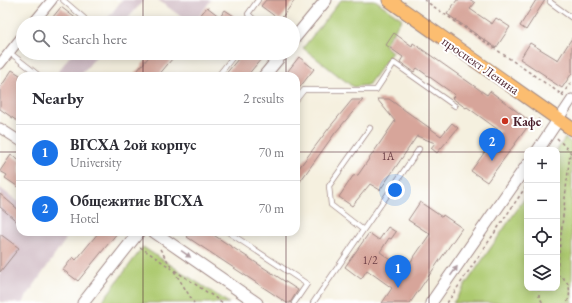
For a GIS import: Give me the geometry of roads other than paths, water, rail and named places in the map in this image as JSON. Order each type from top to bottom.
[{"type":"main road","name":"проспект Ленина","points":[[389,0],[572,129]]},
{"type":"street","points":[[39,16],[52,0]]},
{"type":"street","points":[[300,32],[326,0]]},
{"type":"street","points":[[0,64],[16,44]]},
{"type":"street","points":[[267,72],[277,60]]},
{"type":"street","points":[[540,147],[571,100]]},
{"type":"street","points":[[0,128],[16,138]]},
{"type":"street","points":[[431,303],[524,169]]},
{"type":"street","points":[[83,303],[136,236]]},
{"type":"street","points":[[160,236],[257,303]]},
{"type":"lane","points":[[62,0],[82,16]]},
{"type":"lane","points":[[250,16],[248,14],[258,0]]},
{"type":"lane","points":[[550,0],[550,2],[572,18]]},
{"type":"lane","points":[[9,52],[16,58]]},
{"type":"lane","points":[[19,60],[34,72]]},
{"type":"lane","points":[[221,72],[231,60]]},
{"type":"lane","points":[[300,95],[304,90],[376,90],[394,63],[455,106]]},
{"type":"lane","points":[[362,229],[331,206],[329,186],[370,128]]},
{"type":"lane","points":[[312,303],[418,149]]},
{"type":"lane","points":[[234,236],[306,284],[294,303]]},
{"type":"place","name":"Кафе","points":[[505,121]]},
{"type":"place","name":"Общежитие ВГСХА","points":[[492,161]]},
{"type":"place","name":"ВГСХА 2ой корпус","points":[[398,288]]}]
